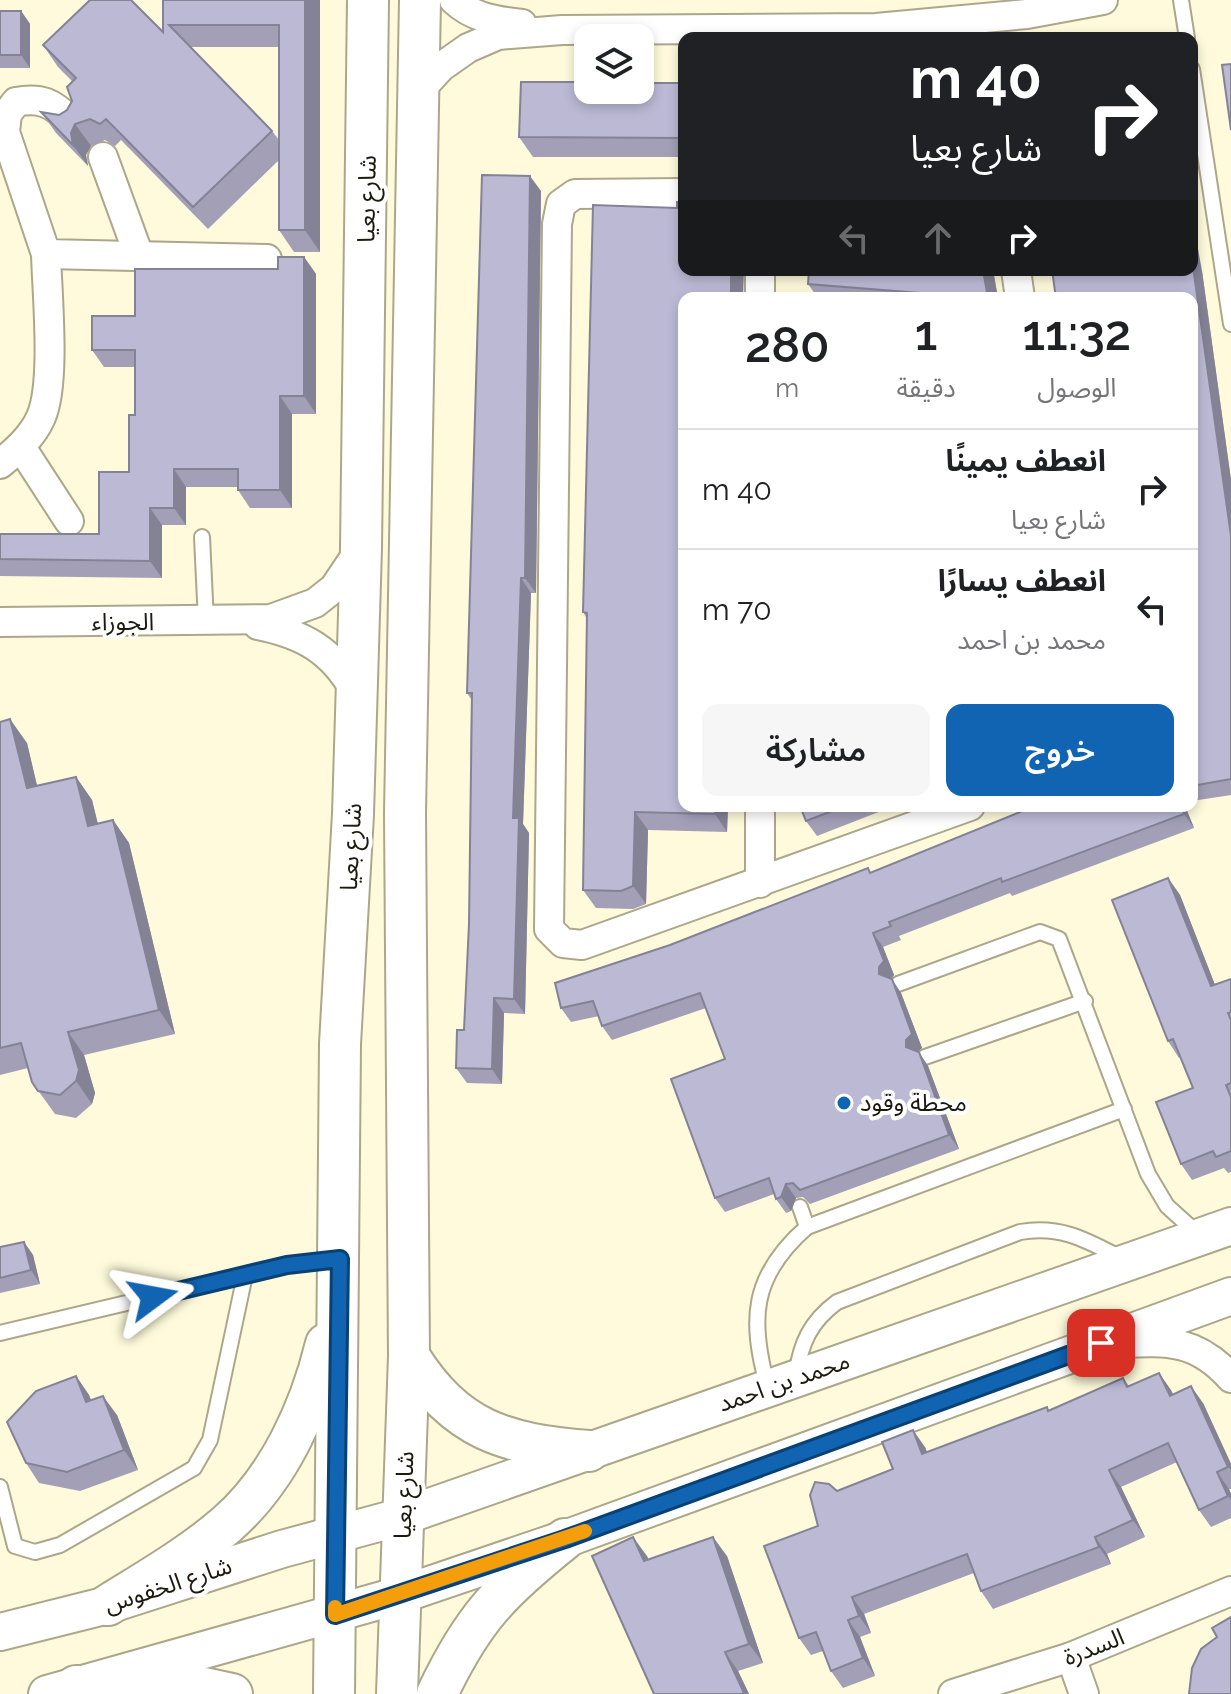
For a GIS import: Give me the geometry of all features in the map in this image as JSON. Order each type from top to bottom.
[{"type":"main road","name":"شارع بعيا","points":[[334,1694],[340,1044],[353,814],[361,548],[368,0]]},
{"type":"main road","name":"شارع بعيا","points":[[397,1694],[409,1356],[405,813],[420,0]]},
{"type":"main road","points":[[108,1605],[175,1563],[228,1524],[256,1491],[304,1418],[319,1370],[340,1270]]},
{"type":"main road","points":[[409,1356],[431,1392],[465,1420],[502,1436],[542,1447],[589,1451]]},
{"type":"main road","points":[[437,1694],[476,1621],[506,1586],[565,1539]]},
{"type":"main road","points":[[62,1690],[204,1688],[232,1694]]},
{"type":"street","points":[[454,0],[465,10],[494,21],[562,30]]},
{"type":"street","points":[[798,32],[1027,14],[1103,0]]},
{"type":"street","points":[[419,91],[441,67],[468,48],[498,35],[562,30],[678,32]]},
{"type":"street","points":[[69,521],[10,455],[42,416],[48,373],[46,254],[5,132],[7,114],[16,102],[34,98],[51,103],[70,120]]},
{"type":"street","points":[[103,157],[138,253]]},
{"type":"street","points":[[678,193],[575,194],[561,204],[557,224],[549,929],[563,943],[582,945],[954,812]]},
{"type":"street","points":[[46,254],[138,253],[267,259]]},
{"type":"street","points":[[245,622],[294,613],[315,603],[334,588],[361,548]]},
{"type":"street","name":"الجوزاء","points":[[0,622],[245,622]]},
{"type":"street","points":[[245,622],[309,640],[329,654],[355,691]]},
{"type":"street","points":[[760,812],[760,883]]},
{"type":"street","name":"محمد بن احمد","points":[[336,1536],[404,1516],[1216,1232]]},
{"type":"street","points":[[62,1690],[400,1595],[565,1539],[1231,1296]]},
{"type":"street","points":[[1101,1343],[1175,1341],[1217,1363],[1231,1378]]},
{"type":"street","name":"شارع الخفوس","points":[[0,1632],[108,1605],[282,1549],[336,1536]]},
{"type":"street","name":"السدرة","points":[[953,1694],[1071,1657],[1231,1591]]},
{"type":"street","points":[[1071,1657],[1084,1694]]},
{"type":"lane","points":[[1181,0],[1186,32]]},
{"type":"lane","points":[[1198,108],[1231,324]]},
{"type":"lane","points":[[202,537],[206,622]]},
{"type":"lane","points":[[898,984],[1040,932],[1050,933],[1063,944],[1156,1191],[1167,1206],[1216,1232]]},
{"type":"lane","points":[[925,1057],[1085,1001]]},
{"type":"lane","points":[[782,1383],[755,1330],[761,1291],[779,1255],[807,1227],[1124,1109]]},
{"type":"lane","points":[[800,1207],[807,1227]]},
{"type":"lane","points":[[782,1383],[814,1322],[837,1302],[1020,1232],[1049,1229],[1075,1234],[1128,1262]]},
{"type":"lane","points":[[0,1333],[287,1265],[340,1270]]},
{"type":"lane","points":[[0,1487],[15,1546],[35,1552],[60,1545],[194,1468],[210,1440],[245,1275]]},
{"type":"building","points":[[90,0],[131,0],[163,32],[163,0],[305,0],[305,230],[279,230],[279,25],[169,25],[272,131],[193,207],[106,119],[100,124],[90,119],[75,124],[71,133],[73,145],[41,112],[59,115],[67,110],[72,101],[67,87],[76,78],[43,45]]},
{"type":"building","points":[[0,11],[21,11],[21,55],[0,55]]},
{"type":"building","points":[[1231,64],[1231,130],[1222,65]]},
{"type":"building","points":[[521,82],[574,82],[574,104],[654,104],[654,83],[678,83],[678,138],[519,137]]},
{"type":"building","points":[[482,175],[530,176],[525,578],[521,578],[513,818],[519,818],[514,999],[494,998],[492,1069],[456,1068],[457,1030],[464,1030],[469,924],[472,693],[467,693]]},
{"type":"building","points":[[678,202],[678,276],[731,276],[731,292],[678,292],[678,812],[715,814],[635,812],[633,886],[621,891],[583,890],[587,613],[583,612],[593,205],[677,208]]},
{"type":"building","points":[[278,257],[304,257],[304,396],[280,396],[280,490],[238,490],[238,469],[174,469],[174,508],[150,508],[150,561],[0,559],[0,534],[99,534],[99,472],[129,472],[129,415],[135,415],[135,350],[92,350],[92,316],[135,316],[135,269],[278,269]]},
{"type":"building","points":[[809,276],[984,276],[987,292],[907,292],[808,284]]},
{"type":"building","points":[[1053,276],[1194,276],[1197,292],[1055,292]]},
{"type":"building","points":[[1198,302],[1231,536],[1231,779],[1198,785]]},
{"type":"building","points":[[10,719],[27,788],[76,777],[88,826],[113,820],[159,1010],[68,1032],[79,1070],[76,1081],[60,1095],[38,1091],[32,1082],[21,1043],[0,1048],[0,722]]},
{"type":"building","points":[[802,812],[829,812],[806,821]]},
{"type":"building","points":[[1020,812],[1184,814],[1002,882],[1001,878],[889,922],[891,926],[873,933],[884,961],[879,967],[879,974],[892,979],[912,1034],[906,1040],[906,1047],[919,1052],[949,1135],[800,1190],[793,1183],[786,1184],[781,1197],[776,1199],[769,1178],[715,1198],[671,1079],[725,1059],[700,993],[602,1026],[593,1001],[561,1008],[555,983],[670,945],[868,868],[870,873]]},
{"type":"building","points":[[1168,878],[1211,986],[1231,979],[1231,1012],[1228,1013],[1231,1020],[1231,1083],[1226,1085],[1231,1097],[1231,1151],[1216,1157],[1213,1151],[1181,1164],[1156,1102],[1193,1088],[1173,1039],[1168,1041],[1112,900]]},
{"type":"building","points":[[24,1242],[31,1270],[0,1278],[0,1247]]},
{"type":"building","points":[[1159,1373],[1170,1396],[1191,1386],[1228,1467],[1217,1472],[1228,1496],[1199,1510],[1168,1443],[1109,1470],[1133,1520],[1095,1537],[1099,1547],[981,1591],[967,1554],[852,1597],[859,1616],[848,1620],[863,1658],[831,1671],[816,1632],[799,1638],[764,1546],[818,1526],[810,1495],[815,1482],[829,1484],[837,1491],[893,1469],[882,1442],[913,1430],[922,1454],[1047,1407],[1048,1411],[1123,1378],[1127,1387]]},
{"type":"building","points":[[76,1376],[86,1402],[103,1396],[124,1450],[67,1472],[26,1463],[7,1422],[36,1391]]},
{"type":"building","points":[[633,1537],[644,1561],[713,1537],[749,1644],[725,1652],[744,1693],[654,1694],[592,1556]]},
{"type":"building","points":[[1231,1617],[1231,1694],[1189,1694],[1192,1668],[1201,1649],[1217,1637],[1212,1628]]},
{"type":"slow traffic","points":[[335,1607],[335,1615],[585,1531]]},
{"type":"place","name":"محطة وقود","points":[[844,1103]]},
{"type":"route","points":[[153,1297],[287,1265],[340,1259],[335,1615],[565,1539],[1101,1343]]}]
